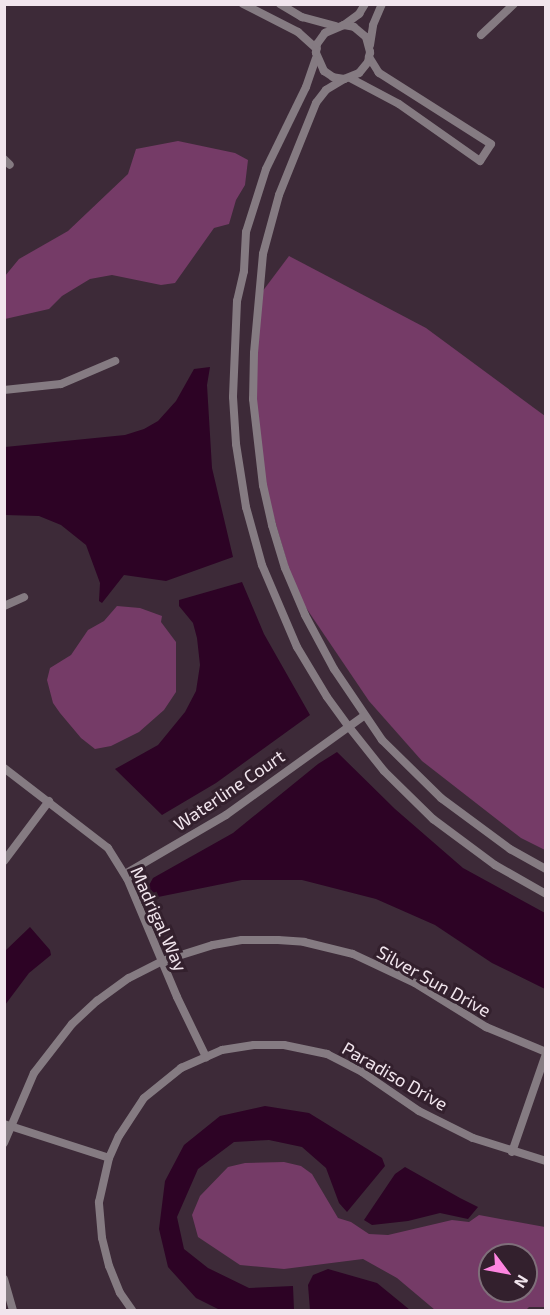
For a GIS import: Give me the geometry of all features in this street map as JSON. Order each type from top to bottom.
[{"type":"street","points":[[243,4],[298,32],[317,53],[324,71],[333,77],[347,78],[399,104],[480,161],[491,144],[379,73],[369,57]]},
{"type":"street","points":[[280,4],[302,17],[362,33],[369,47]]},
{"type":"street","points":[[365,4],[360,14],[325,33],[306,87],[266,169],[246,231],[244,271],[237,301],[233,347],[236,444],[243,489],[262,565],[297,647],[348,727],[384,771],[433,819],[495,865],[546,894]]},
{"type":"street","points":[[382,4],[373,25],[369,57],[363,70],[326,90],[316,103],[271,221],[263,254],[253,399],[263,485],[285,568],[305,615],[334,669],[364,716],[382,740],[441,798],[510,849],[546,869]]},
{"type":"street","points":[[481,35],[514,4]]},
{"type":"street","points":[[4,390],[61,384],[116,361]]},
{"type":"street","points":[[4,606],[24,597]]},
{"type":"street","name":"Waterline Court","points":[[125,874],[226,815],[364,716]]},
{"type":"street","name":"Madrigal Way","points":[[4,768],[108,848],[125,874],[206,1057]]},
{"type":"street","points":[[4,861],[49,801]]},
{"type":"street","name":"Silver Sun Drive","points":[[4,1143],[7,1125],[34,1073],[72,1024],[97,1001],[129,978],[162,961],[205,947],[242,940],[278,940],[334,949],[385,967],[486,1027],[546,1053]]},
{"type":"street","name":"Paradiso Drive","points":[[132,1311],[120,1293],[109,1266],[102,1238],[99,1202],[109,1158],[119,1136],[144,1098],[181,1068],[206,1057],[254,1045],[284,1045],[327,1054],[362,1072],[419,1111],[473,1137],[512,1152],[546,1161]]},
{"type":"street","points":[[512,1152],[546,1053]]},
{"type":"street","points":[[7,1125],[109,1158]]},
{"type":"street","points":[[4,1279],[13,1311]]},
{"type":"shaded area","points":[[178,141],[235,153],[248,160],[245,185],[236,200],[229,224],[214,228],[175,283],[161,285],[112,275],[90,279],[62,296],[49,309],[5,319],[5,276],[19,259],[68,231],[128,174],[136,149]]},
{"type":"shaded area","points":[[289,256],[426,328],[545,416],[545,850],[521,838],[422,761],[369,701],[296,593],[261,473],[254,372],[259,296]]},
{"type":"shaded area","points":[[210,367],[207,385],[212,468],[233,557],[166,581],[124,575],[102,603],[99,601],[100,583],[86,545],[61,525],[39,516],[5,515],[5,447],[125,435],[144,429],[158,421],[176,401],[194,369]]},
{"type":"shaded area","points":[[242,582],[264,634],[310,715],[216,783],[162,815],[115,769],[158,745],[185,712],[196,691],[200,665],[197,638],[193,623],[179,606],[179,600]]},
{"type":"shaded area","points":[[117,606],[140,608],[162,616],[161,622],[176,642],[176,692],[164,710],[139,732],[111,746],[95,749],[81,738],[53,703],[47,680],[50,668],[71,655],[88,630],[104,621]]},
{"type":"shaded area","points":[[337,752],[395,809],[463,868],[545,913],[545,989],[492,963],[435,925],[376,899],[302,880],[242,880],[158,897],[148,887],[153,878],[233,833],[318,764]]},
{"type":"shaded area","points":[[30,927],[50,950],[51,955],[29,973],[5,1005],[5,951]]},
{"type":"shaded area","points":[[265,1106],[309,1113],[382,1158],[385,1166],[347,1212],[339,1203],[326,1168],[302,1147],[269,1140],[234,1142],[198,1169],[177,1217],[184,1249],[208,1268],[249,1288],[293,1286],[294,1310],[220,1310],[196,1298],[168,1267],[159,1229],[165,1181],[184,1145],[220,1116]]},
{"type":"shaded area","points":[[284,1162],[301,1166],[312,1174],[338,1218],[351,1222],[369,1234],[388,1235],[452,1220],[469,1222],[479,1215],[545,1227],[545,1307],[529,1307],[526,1310],[435,1310],[397,1278],[363,1259],[284,1269],[240,1265],[198,1237],[192,1215],[200,1196],[228,1167],[245,1163]]},
{"type":"shaded area","points":[[405,1167],[478,1207],[468,1219],[440,1213],[408,1221],[372,1225],[364,1220],[395,1174]]},
{"type":"shaded area","points":[[328,1269],[377,1283],[410,1310],[310,1310],[308,1285],[313,1275]]}]
